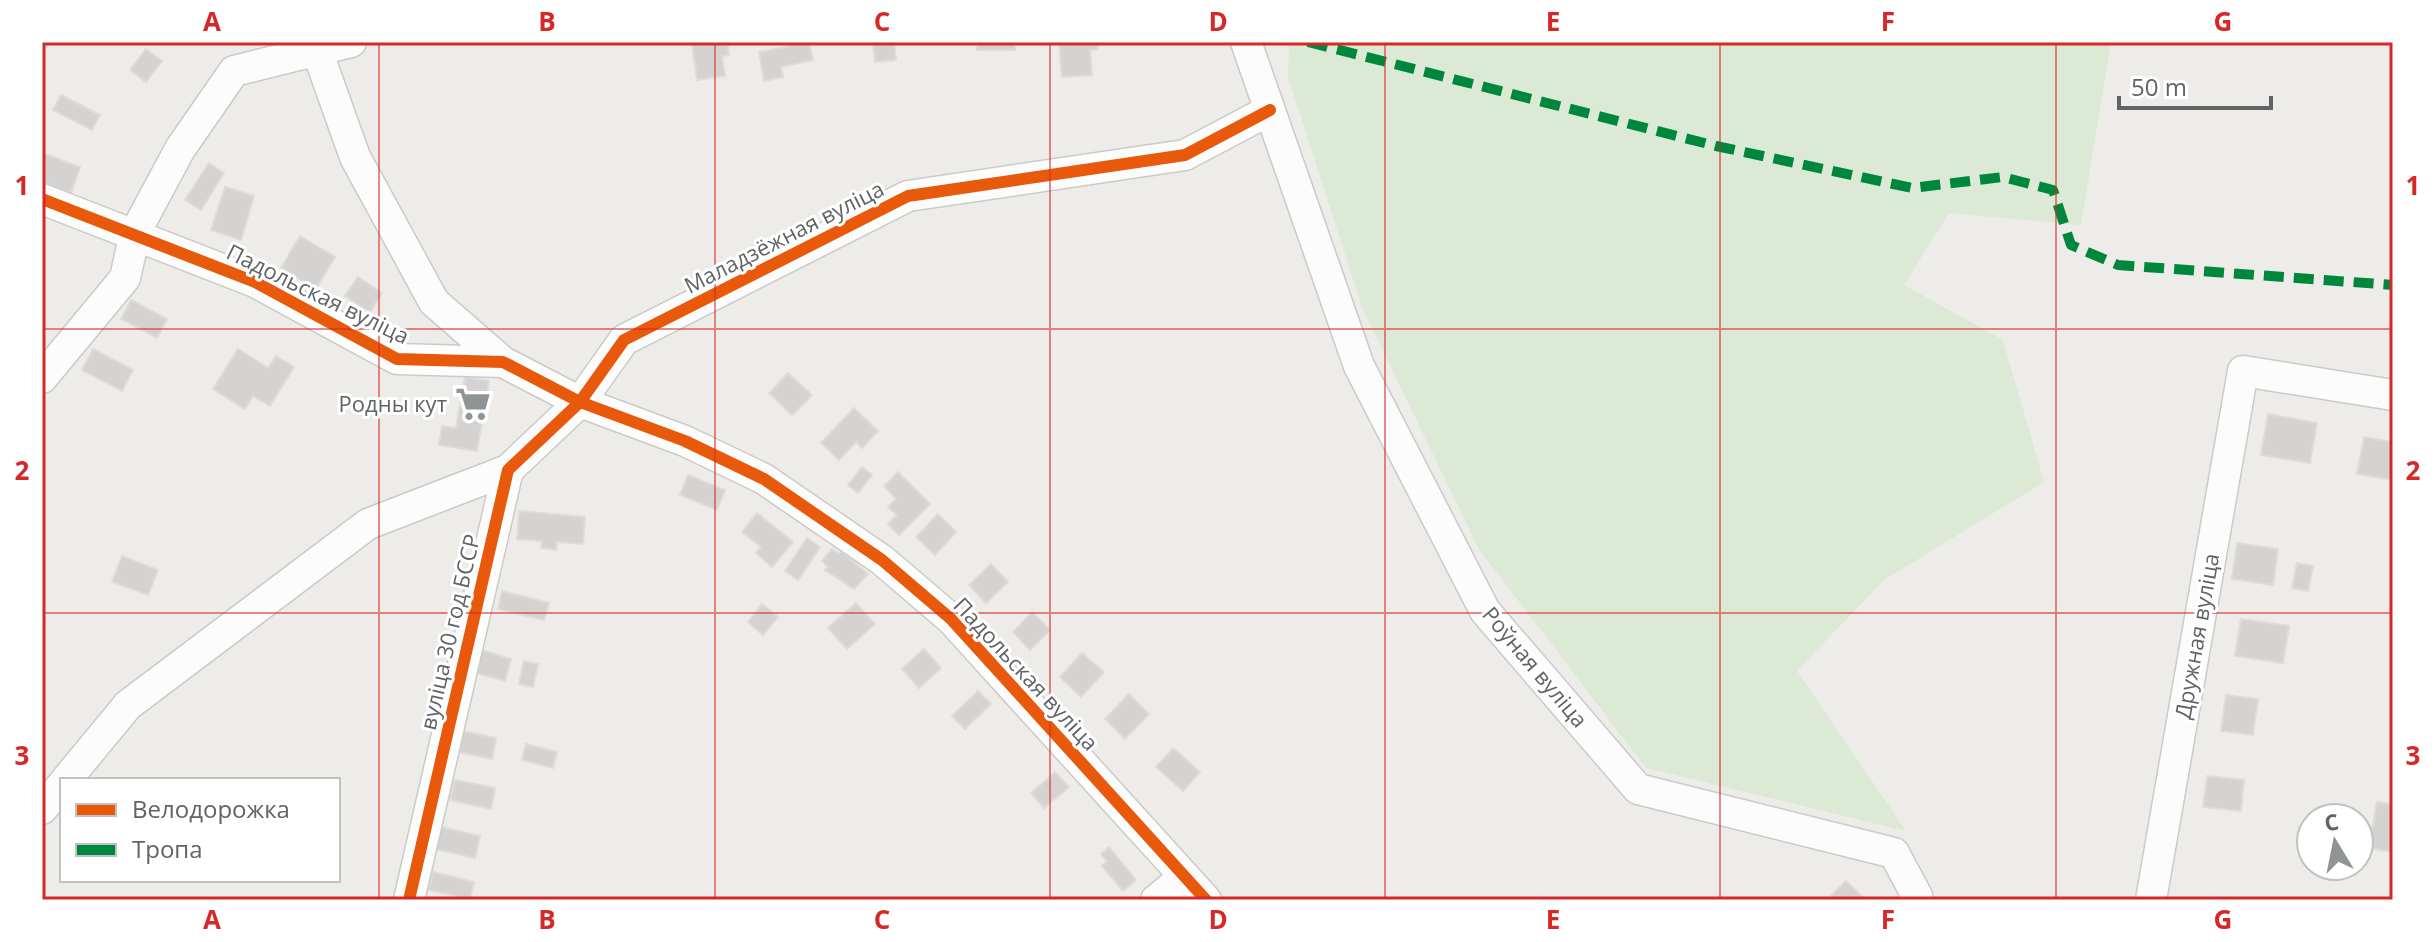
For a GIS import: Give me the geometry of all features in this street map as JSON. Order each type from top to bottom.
[{"type":"street","points":[[42,378],[125,278],[135,233],[180,149],[234,71],[315,47],[351,42]]},
{"type":"street","points":[[1246,42],[1270,110]]},
{"type":"street","points":[[315,47],[355,157],[434,302],[503,362]]},
{"type":"street","name":"Маладзёжная вуліца","points":[[580,402],[624,340],[908,196],[1185,155],[1270,110]]},
{"type":"street","name":"Роўная вуліца","points":[[1270,110],[1359,366],[1485,611],[1638,789],[1894,853],[1917,896],[1914,900]]},
{"type":"street","name":"Падольская вуліца","points":[[42,199],[255,282],[397,359],[503,362],[580,402],[685,441],[764,479],[882,560],[951,619],[1206,900]]},
{"type":"street","name":"Дружная вуліца","points":[[2151,900],[2243,371],[2393,395]]},
{"type":"street","points":[[67,778],[128,705],[368,524],[508,470],[580,402]]},
{"type":"street","name":"вуліца 30 год БССР","points":[[409,900],[508,470]]},
{"type":"street","points":[[42,809],[60,787]]},
{"type":"street","points":[[1156,900],[1184,877]]},
{"type":"green space","points":[[1289,42],[2111,42],[2081,225],[1949,213],[1904,285],[2003,340],[2044,482],[1884,580],[1797,671],[1906,831],[1646,768],[1479,549],[1363,310],[1288,77]]},
{"type":"building","points":[[727,42],[729,55],[722,56],[725,76],[697,80],[692,43]]},
{"type":"building","points":[[809,42],[813,60],[781,67],[783,77],[764,81],[759,52]]},
{"type":"building","points":[[873,42],[894,42],[896,60],[875,62]]},
{"type":"building","points":[[976,42],[1015,42],[1015,50],[977,50]]},
{"type":"building","points":[[1059,42],[1097,42],[1098,49],[1090,50],[1092,75],[1062,77]]},
{"type":"building","points":[[146,49],[162,61],[146,82],[130,70]]},
{"type":"building","points":[[61,95],[100,115],[92,130],[53,110]]},
{"type":"building","points":[[42,153],[80,167],[71,193],[42,182]]},
{"type":"building","points":[[209,163],[224,173],[201,210],[185,200]]},
{"type":"building","points":[[225,187],[254,196],[241,240],[211,230]]},
{"type":"building","points":[[300,236],[335,257],[316,289],[281,268]]},
{"type":"building","points":[[358,277],[382,293],[370,312],[345,296]]},
{"type":"building","points":[[131,300],[167,319],[157,338],[121,319]]},
{"type":"building","points":[[93,349],[133,370],[122,391],[82,370]]},
{"type":"building","points":[[238,349],[268,368],[276,356],[294,367],[270,406],[253,396],[245,409],[213,389]]},
{"type":"building","points":[[788,373],[812,395],[792,415],[769,393]]},
{"type":"building","name":"Родны кут","points":[[465,377],[489,381],[477,451],[439,445],[442,426],[456,428]]},
{"type":"building","points":[[854,408],[878,431],[862,448],[856,442],[839,460],[821,443]]},
{"type":"building","points":[[2268,414],[2317,423],[2310,463],[2261,455]]},
{"type":"building","points":[[2364,437],[2393,442],[2393,480],[2357,474]]},
{"type":"building","points":[[862,467],[872,475],[858,493],[848,485]]},
{"type":"building","points":[[898,472],[930,504],[899,535],[888,524],[897,515],[888,507],[896,499],[884,486]]},
{"type":"building","points":[[688,475],[725,490],[717,510],[680,495]]},
{"type":"building","points":[[519,511],[585,517],[583,544],[557,542],[556,550],[541,548],[542,541],[517,539]]},
{"type":"building","points":[[757,513],[793,542],[772,567],[756,553],[761,547],[742,532]]},
{"type":"building","points":[[938,514],[956,532],[935,555],[916,537]]},
{"type":"building","points":[[807,538],[820,547],[798,580],[785,571]]},
{"type":"building","points":[[2237,543],[2278,549],[2273,585],[2232,579]]},
{"type":"building","points":[[832,549],[838,554],[841,551],[868,574],[854,589],[825,570],[828,567],[822,561]]},
{"type":"building","points":[[122,556],[158,570],[148,595],[112,582]]},
{"type":"building","points":[[2297,563],[2313,566],[2308,591],[2292,588]]},
{"type":"building","points":[[991,564],[1008,582],[986,603],[969,585]]},
{"type":"building","points":[[502,591],[549,603],[544,620],[498,609]]},
{"type":"building","points":[[856,603],[875,624],[847,649],[828,628]]},
{"type":"building","points":[[762,604],[778,617],[763,635],[748,622]]},
{"type":"building","points":[[1032,612],[1050,630],[1030,650],[1013,632]]},
{"type":"building","points":[[2241,619],[2289,626],[2283,663],[2235,656]]},
{"type":"building","points":[[924,649],[941,668],[919,688],[902,669]]},
{"type":"building","points":[[482,650],[511,659],[505,681],[476,673]]},
{"type":"building","points":[[1082,653],[1104,672],[1081,697],[1060,677]]},
{"type":"building","points":[[524,661],[538,664],[533,687],[519,684]]},
{"type":"building","points":[[978,691],[991,704],[965,729],[952,716]]},
{"type":"building","points":[[1129,694],[1149,714],[1125,739],[1105,719]]},
{"type":"building","points":[[2226,695],[2258,699],[2253,735],[2221,731]]},
{"type":"building","points":[[463,731],[496,738],[492,759],[458,752]]},
{"type":"building","points":[[526,744],[557,752],[553,768],[522,760]]},
{"type":"building","points":[[1173,748],[1200,772],[1183,791],[1156,767]]},
{"type":"building","points":[[1055,772],[1069,787],[1044,808],[1031,793]]},
{"type":"building","points":[[2207,776],[2244,780],[2241,811],[2203,807]]},
{"type":"building","points":[[455,780],[495,788],[491,809],[450,800]]},
{"type":"building","points":[[2377,802],[2393,804],[2393,852],[2375,849]]},
{"type":"building","points":[[441,827],[480,836],[475,858],[435,849]]},
{"type":"building","points":[[1109,847],[1136,880],[1123,891],[1102,866],[1107,862],[1101,854]]},
{"type":"building","points":[[433,872],[474,882],[470,899],[429,890]]},
{"type":"building","points":[[1846,881],[1866,900],[1827,900]]},
{"type":"marked path","points":[[1308,42],[1716,146],[1912,188],[2003,177],[2053,190],[2071,245],[2118,265],[2393,285]]},
{"type":"cycle path","points":[[409,900],[508,470],[580,402],[624,340],[908,196],[1185,155],[1270,110]]},
{"type":"cycle path","points":[[42,199],[255,282],[397,359],[503,362],[580,402],[685,441],[764,479],[882,560],[951,619],[1206,900]]},
{"type":"place","name":"Родны кут","points":[[473,404]]}]
